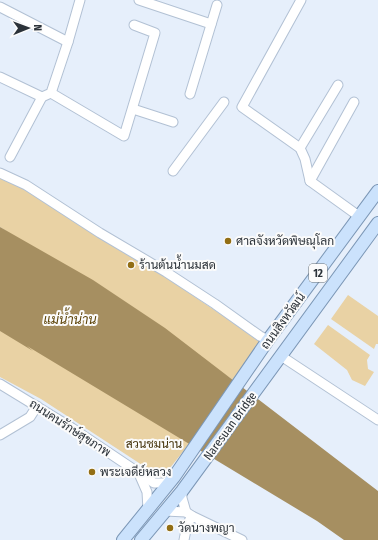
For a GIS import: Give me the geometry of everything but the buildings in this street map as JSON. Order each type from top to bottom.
[{"type":"main road","name":"ถนนสิงหวัฒน์","points":[[259,355],[268,340],[378,191]]},
{"type":"main road","name":"ถนนสิงหวัฒน์","points":[[279,359],[378,223]]},
{"type":"main road","name":"Naresuan Bridge","points":[[169,481],[259,355]]},
{"type":"main road","name":"Naresuan Bridge","points":[[182,490],[279,359]]},
{"type":"main road","name":"12","points":[[123,540],[148,510],[169,481]]},
{"type":"main road","name":"12","points":[[140,540],[182,490]]},
{"type":"street","points":[[10,157],[42,97],[51,93],[80,0]]},
{"type":"street","points":[[139,0],[162,4],[211,24]]},
{"type":"street","points":[[301,0],[242,107],[300,148],[305,159],[310,181],[360,217]]},
{"type":"street","points":[[190,94],[217,5]]},
{"type":"street","points":[[0,7],[68,42]]},
{"type":"street","points":[[51,93],[124,136],[155,33],[134,25]]},
{"type":"street","points":[[0,77],[42,97]]},
{"type":"street","points":[[300,148],[338,85]]},
{"type":"street","points":[[173,171],[224,102]]},
{"type":"street","points":[[310,181],[354,102]]},
{"type":"street","points":[[133,109],[173,122]]},
{"type":"street","points":[[0,173],[26,184],[100,233],[215,304],[268,340]]},
{"type":"street","points":[[279,359],[378,420]]},
{"type":"street","name":"ถนนคนรักษ์สุขภาพ","points":[[0,384],[72,428],[154,483],[169,481]]},
{"type":"street","points":[[0,435],[30,417],[37,406]]},
{"type":"street","points":[[139,474],[146,489],[148,510]]},
{"type":"street","points":[[182,490],[182,498],[189,514],[184,540]]},
{"type":"street","points":[[165,511],[189,514],[242,540]]},
{"type":"green space","points":[[0,173],[100,233],[262,342],[233,380],[0,227]]},
{"type":"green space","points":[[348,295],[378,316],[378,344],[376,344],[374,349],[331,319]]},
{"type":"green space","points":[[328,325],[370,355],[367,360],[368,369],[374,372],[365,386],[352,380],[347,370],[314,344]]},
{"type":"green space","name":"สวนชมน่าน","points":[[0,328],[193,439],[162,478],[41,399],[0,377]]},
{"type":"water","name":"แม่น้ำน่าน","points":[[0,227],[93,280],[165,328],[378,491],[378,540],[344,540],[317,521],[0,331]]},
{"type":"place","name":"ศาลจังหวัดพิษณุโลก","points":[[228,241]]},
{"type":"place","name":"ร้านต้นน้ำนมสด","points":[[131,265]]},
{"type":"place","name":"พระเจดีย์หลวง","points":[[92,472]]},
{"type":"place","name":"วัดนางพญา","points":[[170,528]]}]
